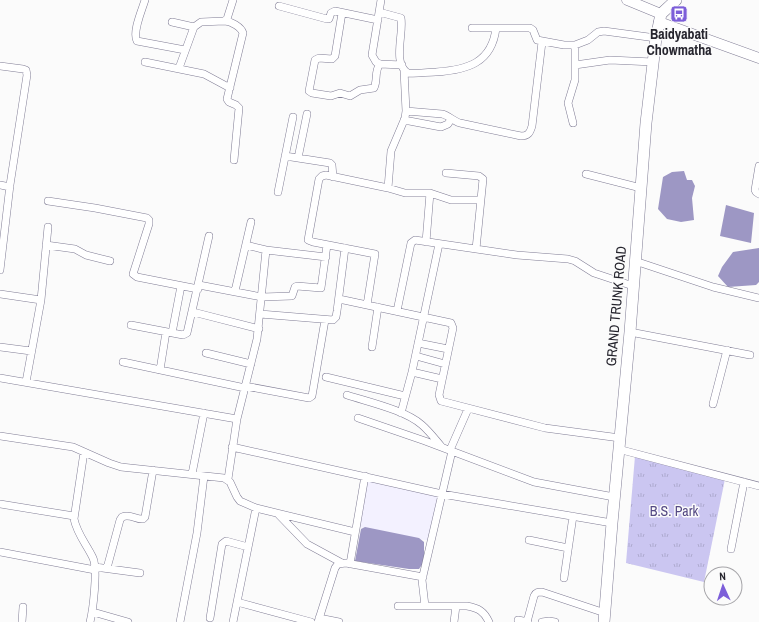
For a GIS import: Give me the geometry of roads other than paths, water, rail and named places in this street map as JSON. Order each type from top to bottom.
[{"type":"main road","points":[[660,18],[676,0]]},
{"type":"main road","name":"GRAND TRUNK ROAD","points":[[604,617],[630,332],[646,123],[656,38],[660,18]]},
{"type":"street","points":[[145,0],[135,34],[137,41],[185,50]]},
{"type":"street","points":[[224,21],[227,19],[232,0]]},
{"type":"street","points":[[380,0],[372,55],[376,62],[380,64],[403,67],[411,73],[452,71],[475,64],[488,52],[493,44],[496,28]]},
{"type":"street","points":[[627,0],[660,18],[759,58]]},
{"type":"street","points":[[278,6],[327,19],[329,19],[333,12],[400,18],[400,55],[403,67],[406,111],[404,120],[391,150],[388,188]]},
{"type":"street","points":[[342,13],[336,56],[332,59],[319,58],[315,60],[309,91],[312,93],[332,96],[340,93],[350,96],[360,90],[374,88],[376,84],[377,67],[380,64]]},
{"type":"street","points":[[179,68],[194,27],[201,22],[228,21],[240,28],[243,34],[227,101],[239,108],[234,160]]},
{"type":"street","points":[[172,22],[194,27]]},
{"type":"street","points":[[472,28],[530,28],[533,30],[537,40],[564,45],[575,45],[588,40],[594,34],[604,31],[656,38]]},
{"type":"street","points":[[406,111],[442,114],[460,123],[526,136],[530,133],[532,126],[542,42]]},
{"type":"street","points":[[573,123],[568,102],[574,85],[575,45]]},
{"type":"street","points":[[575,65],[610,60],[653,62]]},
{"type":"street","points":[[145,62],[204,74],[230,88]]},
{"type":"street","points":[[0,66],[23,69],[27,72],[2,239],[0,270]]},
{"type":"street","points":[[298,158],[307,114]]},
{"type":"street","points":[[438,126],[442,114]]},
{"type":"street","points":[[278,192],[293,117]]},
{"type":"street","points":[[404,120],[445,126],[451,119]]},
{"type":"street","points":[[285,156],[332,164],[333,177]]},
{"type":"street","points":[[759,166],[755,190],[759,194]]},
{"type":"street","points":[[446,173],[481,177],[483,182],[476,249]]},
{"type":"street","points":[[586,174],[641,188]]},
{"type":"street","points":[[367,305],[375,254],[310,241],[308,237],[319,179],[322,176],[326,175],[388,188],[408,194],[430,193],[451,200],[480,200]]},
{"type":"street","points":[[0,184],[10,187]]},
{"type":"street","points":[[426,242],[430,193]]},
{"type":"street","points":[[48,201],[147,218],[149,224],[134,274],[137,277],[181,286],[235,292],[262,297],[292,296],[295,287],[297,286],[321,288],[327,245]]},
{"type":"street","points":[[235,292],[251,222]]},
{"type":"street","points":[[26,382],[41,300],[48,228]]},
{"type":"street","points":[[131,325],[183,335],[187,333],[193,312],[209,236]]},
{"type":"street","points":[[397,311],[411,243],[414,240],[524,255],[568,259],[575,261],[594,273],[633,286]]},
{"type":"street","points":[[401,413],[416,356],[439,244]]},
{"type":"street","points":[[46,245],[75,249],[86,256],[110,261]]},
{"type":"street","points":[[246,245],[266,250],[326,257]]},
{"type":"street","points":[[260,314],[333,320],[336,317],[339,299],[345,248]]},
{"type":"street","points":[[266,250],[259,329],[237,419],[228,479],[240,501],[256,508],[279,515],[355,532]]},
{"type":"street","points":[[635,261],[713,287],[759,298]]},
{"type":"street","points":[[160,370],[181,286]]},
{"type":"street","points":[[0,294],[41,300]]},
{"type":"street","points":[[339,299],[452,323],[453,328],[439,395],[441,401],[545,428],[619,443],[759,486]]},
{"type":"street","points":[[372,346],[378,307]]},
{"type":"street","points":[[193,312],[259,329]]},
{"type":"street","points":[[123,362],[245,387],[309,398],[312,396],[325,320]]},
{"type":"street","points":[[630,332],[750,355]]},
{"type":"street","points":[[418,343],[448,349]]},
{"type":"street","points":[[0,347],[31,351]]},
{"type":"street","points":[[713,404],[727,350]]},
{"type":"street","points":[[206,353],[251,364]]},
{"type":"street","points":[[416,356],[445,364]]},
{"type":"street","points":[[412,372],[442,379]]},
{"type":"street","points":[[326,377],[405,396]]},
{"type":"street","points":[[0,378],[237,419]]},
{"type":"street","points":[[347,394],[411,418],[422,425],[442,447]]},
{"type":"street","points":[[425,606],[422,588],[423,577],[451,450],[468,409]]},
{"type":"street","points":[[192,474],[204,413]]},
{"type":"street","points":[[358,418],[451,450],[534,482],[614,497]]},
{"type":"street","points":[[0,436],[67,446],[115,465],[228,479]]},
{"type":"street","points":[[232,447],[442,494],[612,523]]},
{"type":"street","points":[[84,452],[74,516],[76,527],[93,558],[95,569],[90,622]]},
{"type":"street","points":[[107,568],[122,517],[129,515],[144,519],[153,470]]},
{"type":"street","points":[[180,622],[197,533],[204,476]]},
{"type":"street","points":[[350,564],[365,476]]},
{"type":"street","points":[[731,549],[744,482]]},
{"type":"street","points":[[0,504],[74,516]]},
{"type":"street","points":[[233,622],[256,508]]},
{"type":"street","points":[[279,515],[307,544],[342,563],[423,577]]},
{"type":"street","points":[[564,578],[573,516]]},
{"type":"street","points":[[529,540],[568,548]]},
{"type":"street","points":[[210,618],[222,544],[226,541],[248,547]]},
{"type":"street","points":[[0,552],[95,569],[107,568],[140,573]]},
{"type":"street","points":[[339,622],[318,620],[335,568],[338,564],[342,563]]},
{"type":"street","points":[[518,620],[528,622],[534,596],[539,592],[604,617]]},
{"type":"street","points":[[237,602],[311,622]]},
{"type":"street","points":[[398,606],[475,607],[482,611],[489,622]]},
{"type":"street","points":[[454,622],[456,606]]},
{"type":"street","points":[[22,622],[23,607]]},
{"type":"street","points":[[92,612],[128,622]]},
{"type":"street","points":[[542,622],[555,622]]},
{"type":"place","name":"Baidyabati Chowmatha","points":[[679,14]]},
{"type":"park label","name":"B.S. Park","points":[[674,511]]}]
